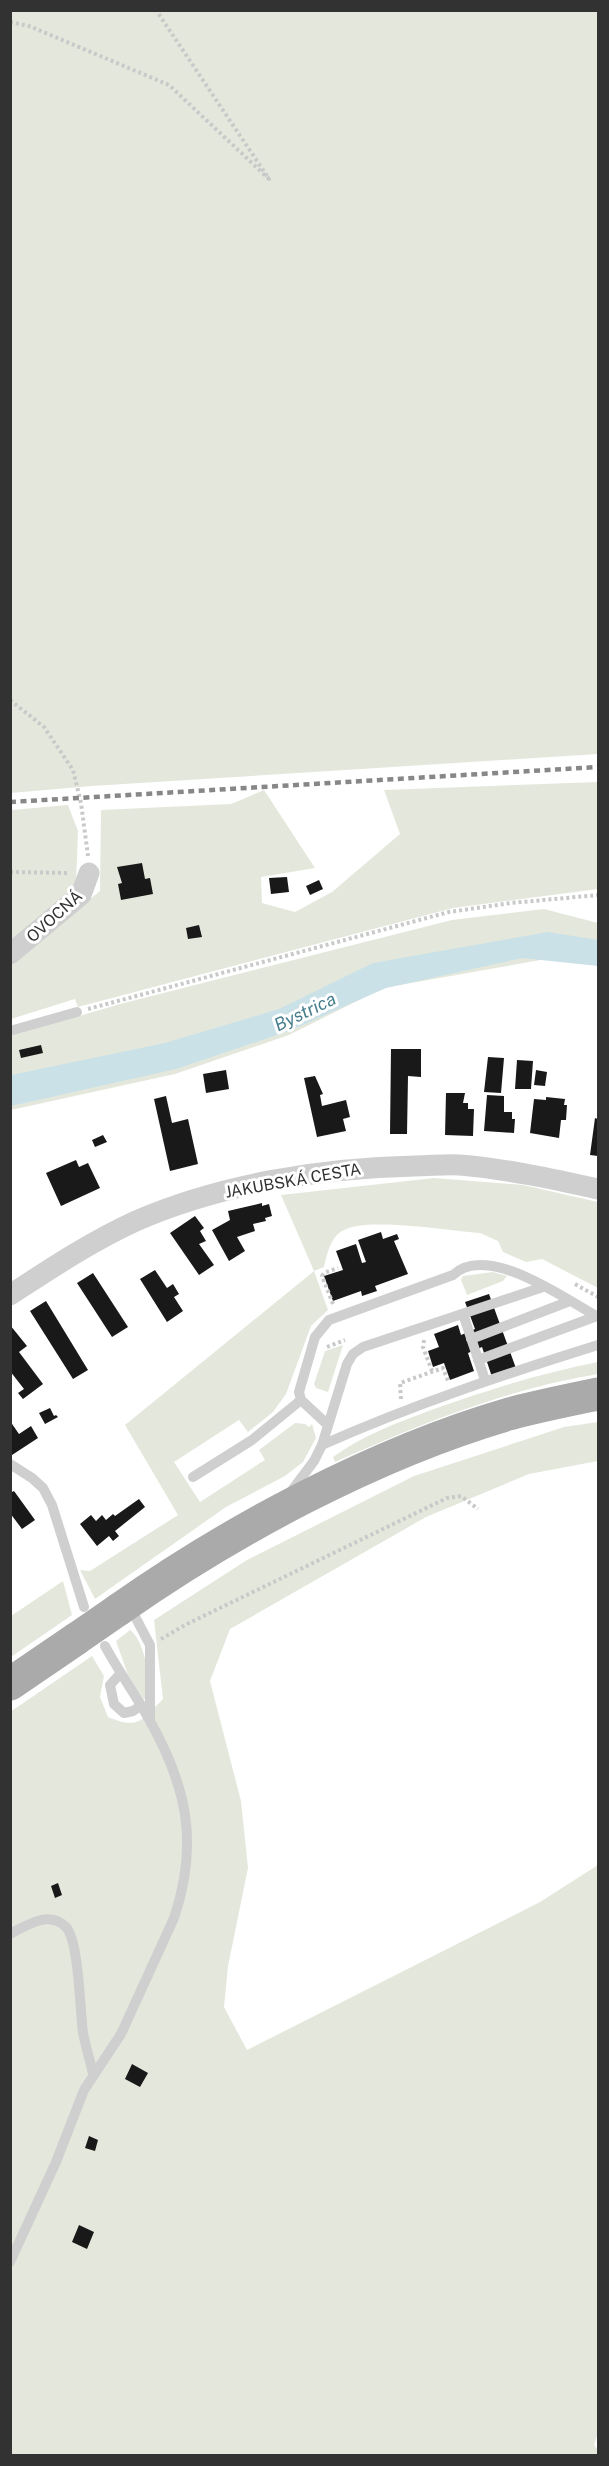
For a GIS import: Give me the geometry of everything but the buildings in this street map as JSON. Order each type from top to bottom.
[{"type":"main road","points":[[10,1684],[91,1642],[123,1607],[216,1547],[276,1513],[402,1453],[467,1428],[510,1414],[598,1394]]},
{"type":"street","name":"OVOCNÁ","points":[[10,954],[81,895],[89,873]]},
{"type":"street","name":"JAKUBSKÁ CESTA","points":[[10,1295],[136,1221],[215,1194],[277,1181],[370,1167],[459,1165],[529,1174],[598,1189]]},
{"type":"lane","points":[[10,1031],[77,1012]]},
{"type":"lane","points":[[328,1425],[301,1400],[300,1383],[315,1337],[329,1320],[453,1275],[459,1269],[473,1265],[494,1264],[516,1272],[598,1316]]},
{"type":"lane","points":[[276,1513],[314,1461],[322,1445],[347,1364],[353,1354],[363,1347],[543,1287]]},
{"type":"lane","points":[[471,1339],[570,1301]]},
{"type":"lane","points":[[463,1314],[485,1380]]},
{"type":"lane","points":[[478,1360],[598,1316]]},
{"type":"lane","points":[[322,1445],[485,1380],[598,1345]]},
{"type":"lane","points":[[193,1478],[252,1440],[301,1400]]},
{"type":"lane","points":[[10,1464],[43,1488],[52,1505],[84,1607]]},
{"type":"lane","points":[[123,1607],[150,1645],[150,1721]]},
{"type":"lane","points":[[10,2262],[31,2220],[80,2099],[93,2074],[126,2024],[181,1897],[187,1844],[184,1804],[180,1787],[150,1721],[120,1674],[91,1642]]},
{"type":"lane","points":[[120,1674],[110,1684],[114,1704],[124,1713],[140,1706]]},
{"type":"lane","points":[[10,1934],[38,1920],[48,1919],[66,1927],[71,1937],[74,1953],[83,2034],[93,2074]]},
{"type":"path","points":[[10,22],[30,26],[169,85],[269,179],[156,10]]},
{"type":"path","points":[[10,700],[44,727],[73,770],[86,835],[89,873],[10,872]]},
{"type":"path","points":[[77,1012],[449,912],[511,903],[598,895]]},
{"type":"path","points":[[336,1307],[332,1303],[322,1276],[338,1268]]},
{"type":"path","points":[[428,1334],[423,1347],[432,1371]]},
{"type":"path","points":[[401,1412],[400,1383],[443,1368],[449,1384],[458,1381]]},
{"type":"path","points":[[150,1645],[187,1624],[447,1498],[461,1496],[478,1509]]},
{"type":"shaded area","points":[[11,10],[598,11],[598,754],[11,793]]},
{"type":"shaded area","points":[[598,782],[598,889],[453,908],[78,1007],[75,999],[11,1019],[10,964],[100,891],[101,810],[231,804],[264,790],[315,868],[261,877],[262,903],[295,912],[332,892],[400,834],[384,790]]},
{"type":"shaded area","points":[[68,805],[78,831],[76,883],[63,900],[11,942],[11,810]]},
{"type":"shaded area","points":[[544,909],[598,923],[598,956],[580,953],[383,988],[289,1035],[175,1074],[11,1110],[11,1036],[120,1004],[452,920]]},
{"type":"shaded area","points":[[434,1178],[523,1185],[598,1202],[598,1288],[542,1259],[526,1262],[503,1252],[498,1241],[480,1233],[408,1226],[369,1225],[342,1231],[332,1242],[324,1267],[314,1271],[281,1195]]},
{"type":"shaded area","points":[[314,1271],[328,1310],[311,1326],[286,1394],[273,1412],[248,1432],[239,1420],[174,1462],[200,1502],[265,1460],[259,1450],[295,1423],[309,1427],[312,1424],[316,1438],[303,1462],[285,1476],[226,1507],[95,1599],[80,1570],[90,1571],[178,1515],[125,1425]]},
{"type":"shaded area","points":[[493,1272],[507,1276],[503,1281],[467,1295],[461,1280],[463,1276]]},
{"type":"shaded area","points":[[343,1345],[328,1392],[316,1388],[314,1384],[325,1351]]},
{"type":"shaded area","points":[[598,1362],[598,1374],[497,1398],[399,1434],[335,1462],[333,1457],[369,1436],[434,1409],[515,1382]]},
{"type":"shaded area","points":[[598,1422],[598,1461],[529,1474],[426,1517],[230,1629],[210,1681],[241,1801],[248,1868],[228,1966],[224,2007],[247,2050],[540,1902],[598,1865],[598,2433],[594,2445],[598,2450],[598,2455],[11,2455],[10,1712],[92,1656],[104,1676],[100,1697],[108,1717],[127,1723],[139,1721],[163,1699],[154,1620],[247,1560],[414,1476],[564,1427]]},
{"type":"shaded area","points":[[63,1581],[72,1615],[11,1657],[11,1616]]},
{"type":"shaded area","points":[[130,1630],[140,1643],[146,1663],[148,1684],[144,1700],[128,1675],[116,1641]]},
{"type":"water","name":"Bystrica","points":[[548,932],[598,940],[598,966],[522,958],[386,988],[289,1031],[176,1069],[11,1106],[11,1075],[165,1043],[279,1009],[373,963]]},
{"type":"railway","points":[[10,802],[598,767]]}]
